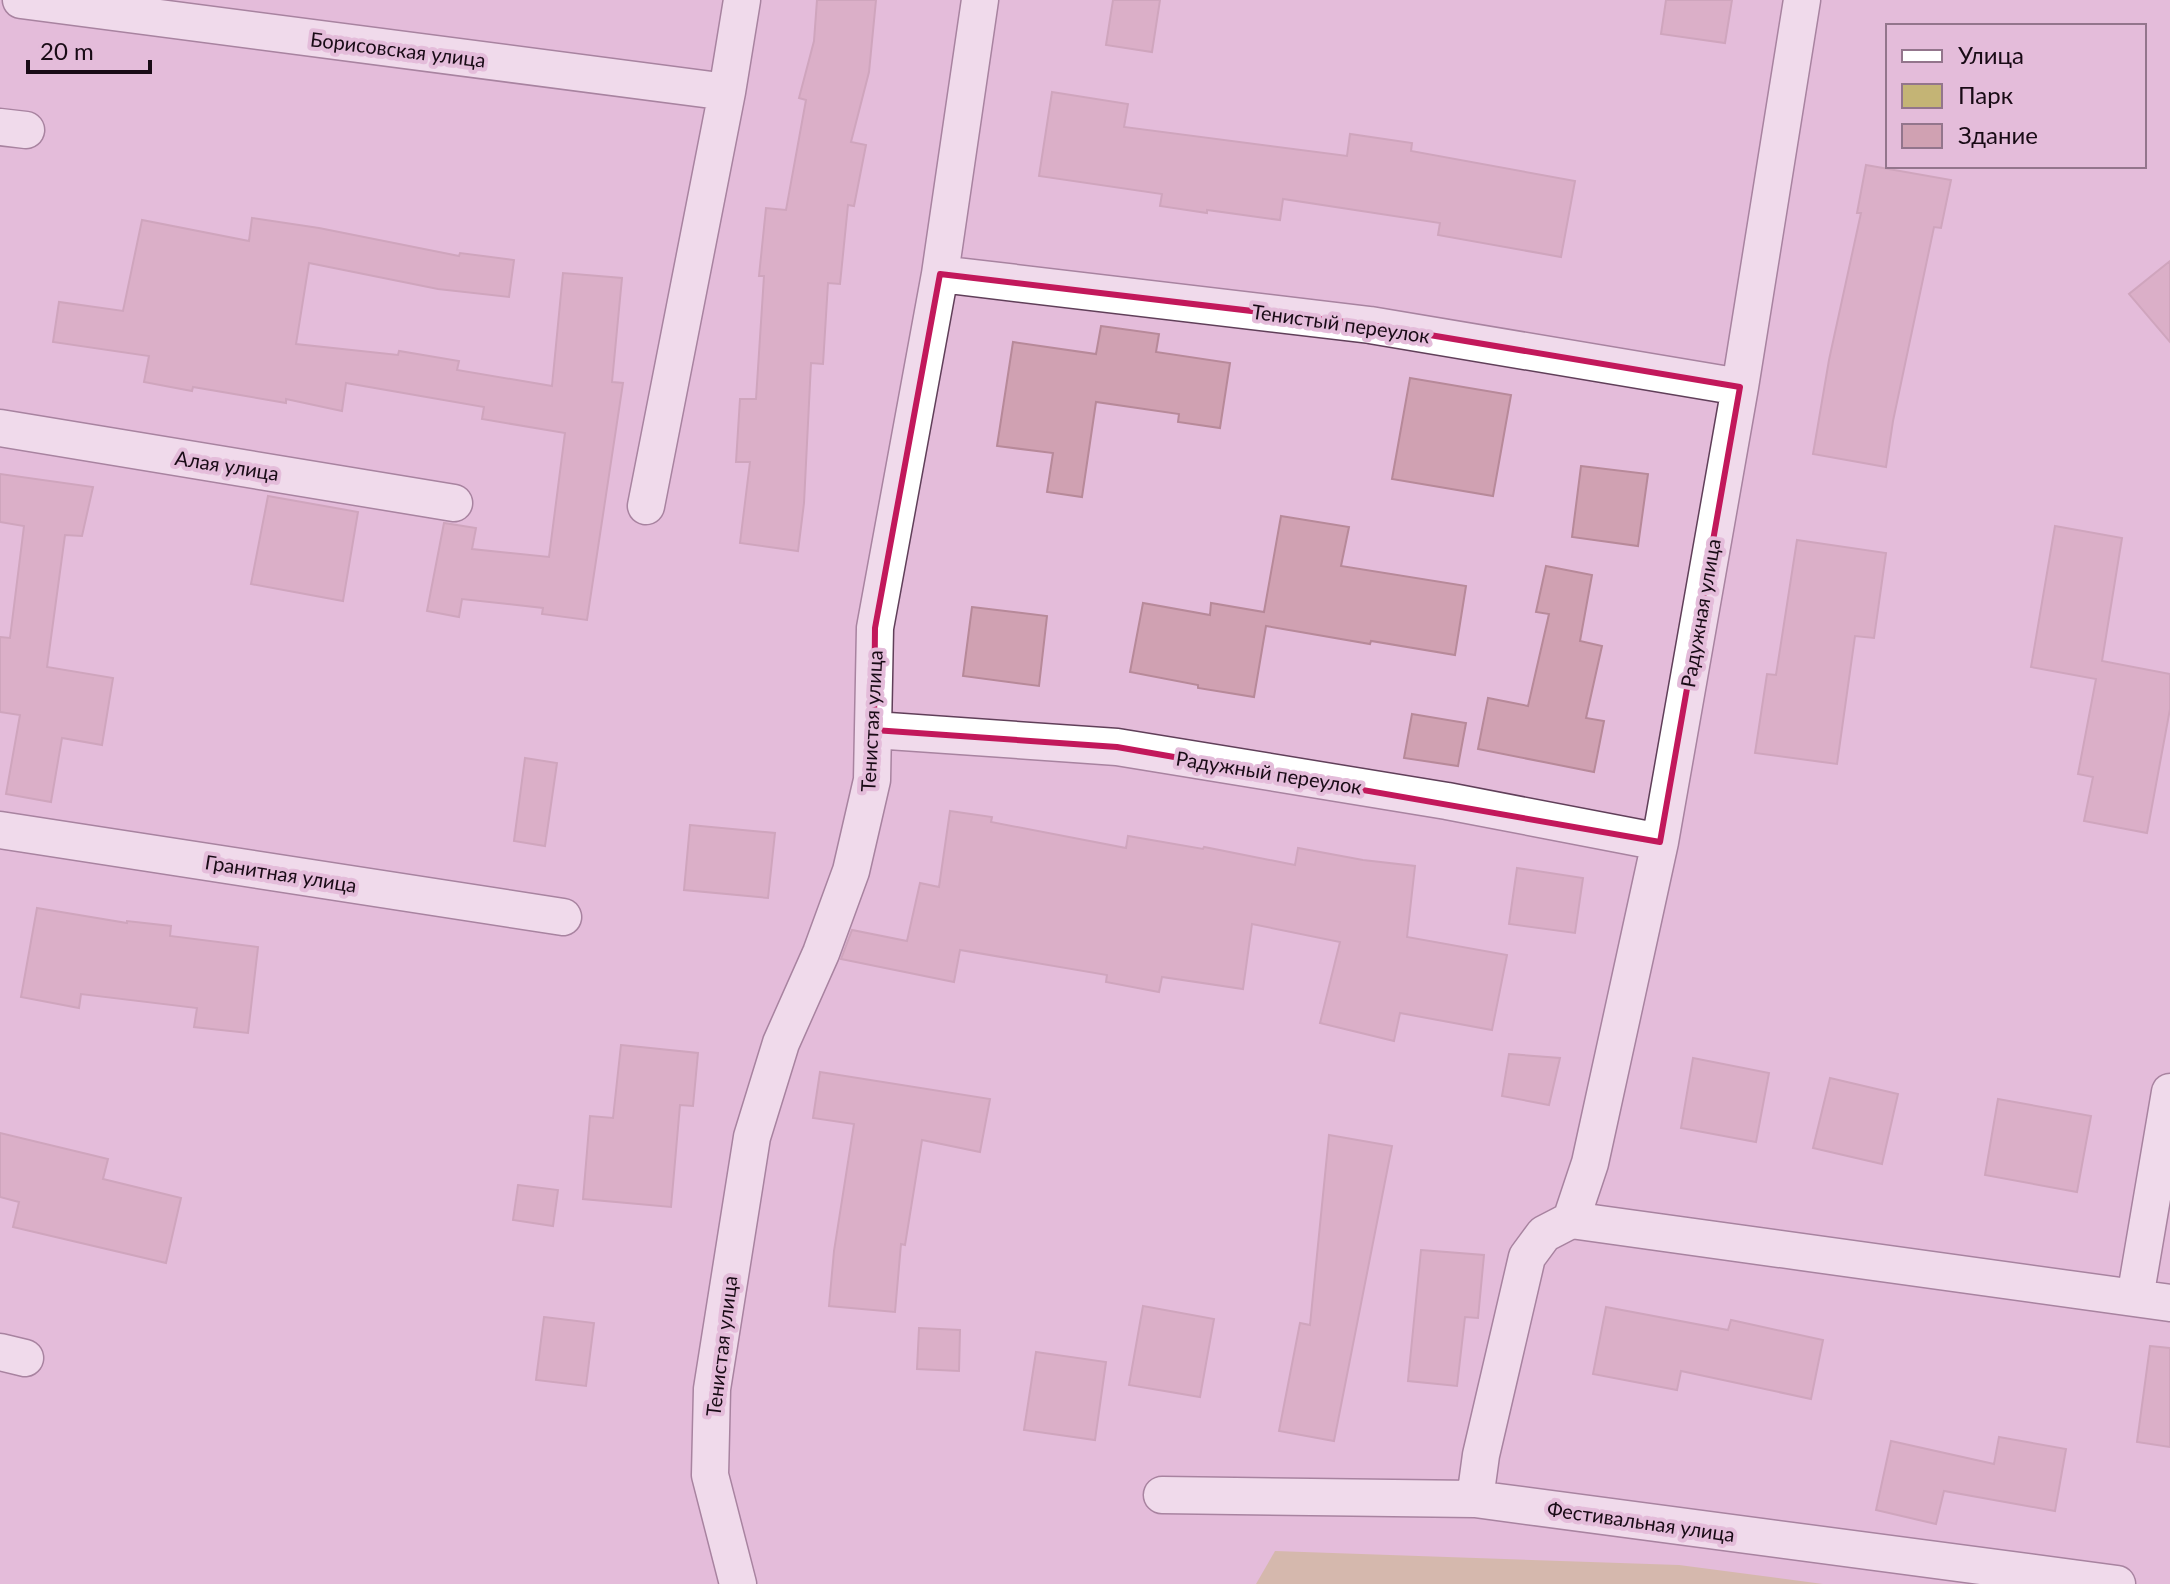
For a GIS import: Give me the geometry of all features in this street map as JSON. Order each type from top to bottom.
[{"type":"street","name":"Борисовская улица","points":[[21,0],[727,92]]},
{"type":"street","points":[[646,506],[727,92],[742,0]]},
{"type":"street","name":"Тенистая улица","points":[[738,1584],[710,1475],[712,1389],[752,1137],[781,1043],[821,953],[851,871],[872,780],[875,628],[940,274],[980,0]]},
{"type":"street","name":"Радужная улица","points":[[1571,1220],[1590,1163],[1660,842],[1740,387],[1802,0]]},
{"type":"street","name":"Тенистый переулок","points":[[940,274],[1370,325],[1740,387]]},
{"type":"street","name":"Алая улица","points":[[0,428],[454,503]]},
{"type":"street","name":"Радужный переулок","points":[[874,730],[1117,747],[1447,801],[1660,842]]},
{"type":"street","name":"Гранитная улица","points":[[0,830],[563,917]]},
{"type":"street","points":[[1475,1499],[1481,1455],[1527,1257],[1544,1234],[1571,1220],[2153,1300],[2170,1092]]},
{"type":"street","name":"Фестивальная улица","points":[[1162,1495],[1475,1499],[2117,1584]]},
{"type":"highlighted area","points":[[940,274],[1370,325],[1740,387],[1660,842],[1117,747],[874,730],[875,628]]},
{"type":"green space","points":[[1275,1551],[1679,1565],[1823,1584],[1256,1584]]},
{"type":"building","points":[[817,0],[876,0],[869,72],[851,142],[866,145],[854,206],[848,205],[840,284],[828,283],[823,364],[811,363],[804,503],[798,551],[740,543],[750,462],[736,462],[740,399],[756,399],[764,276],[759,276],[766,208],[786,210],[806,100],[799,98],[814,41]]},
{"type":"building","points":[[1113,0],[1160,0],[1152,52],[1106,45]]},
{"type":"building","points":[[1666,0],[1732,0],[1725,43],[1661,34]]},
{"type":"building","points":[[1052,92],[1128,104],[1124,127],[1347,156],[1350,134],[1412,143],[1411,151],[1575,181],[1561,257],[1438,235],[1440,223],[1283,199],[1280,220],[1207,210],[1207,213],[1160,206],[1162,194],[1039,176]]},
{"type":"building","points":[[1866,165],[1951,180],[1941,228],[1934,227],[1886,467],[1813,454],[1829,360],[1861,213],[1857,213]]},
{"type":"building","points":[[252,218],[459,256],[460,253],[514,260],[509,297],[438,289],[309,263],[296,344],[398,355],[399,351],[459,361],[457,370],[552,386],[563,273],[622,278],[612,382],[623,383],[587,620],[542,614],[543,608],[462,599],[459,617],[427,611],[444,523],[476,528],[472,549],[549,557],[565,433],[482,419],[484,407],[346,383],[342,411],[286,399],[286,403],[193,387],[192,391],[144,382],[149,356],[53,342],[59,302],[123,311],[142,220],[249,241]]},
{"type":"building","points":[[2170,261],[2170,342],[2129,294]]},
{"type":"building","points":[[1101,326],[1159,334],[1156,352],[1230,363],[1220,428],[1178,422],[1179,414],[1096,402],[1082,497],[1047,492],[1053,453],[997,446],[1013,342],[1096,354]]},
{"type":"building","points":[[1410,378],[1511,395],[1493,496],[1392,479]]},
{"type":"building","points":[[1581,466],[1648,474],[1638,546],[1572,537]]},
{"type":"building","points":[[0,474],[93,487],[82,536],[65,535],[47,667],[113,678],[102,745],[62,738],[51,802],[6,794],[20,715],[0,712],[0,637],[10,638],[24,526],[0,522]]},
{"type":"building","points":[[268,496],[358,512],[343,601],[251,584]]},
{"type":"building","points":[[1281,516],[1349,527],[1341,566],[1466,586],[1455,655],[1266,626],[1254,697],[1130,672],[1143,603],[1210,615],[1211,603],[1264,612]]},
{"type":"building","points":[[2055,526],[2122,538],[2102,661],[2170,674],[2170,709],[2147,833],[2084,821],[2093,777],[2078,774],[2096,679],[2031,667]]},
{"type":"building","points":[[1797,540],[1886,553],[1874,638],[1855,636],[1837,764],[1755,753],[1767,674],[1776,675]]},
{"type":"building","points":[[1546,566],[1592,575],[1580,641],[1602,646],[1586,718],[1604,721],[1594,772],[1478,749],[1488,698],[1528,706],[1549,614],[1536,612]]},
{"type":"building","points":[[972,607],[1047,616],[1039,686],[963,676]]},
{"type":"building","points":[[1412,714],[1466,723],[1458,766],[1404,758]]},
{"type":"building","points":[[525,758],[557,763],[545,846],[514,841]]},
{"type":"building","points":[[950,811],[992,817],[991,822],[1126,848],[1128,836],[1295,865],[1298,848],[1415,866],[1407,937],[1507,955],[1492,1030],[1400,1013],[1394,1041],[1320,1023],[1340,942],[1252,924],[1243,989],[1162,977],[1159,992],[1106,982],[1107,975],[960,950],[954,982],[841,959],[852,930],[907,941],[920,883],[939,887]]},
{"type":"building","points":[[690,825],[775,833],[768,898],[684,890]]},
{"type":"building","points":[[1517,868],[1583,878],[1575,933],[1509,924]]},
{"type":"building","points":[[37,908],[127,923],[171,926],[170,936],[258,947],[248,1033],[194,1027],[197,1008],[81,994],[79,1008],[21,997]]},
{"type":"building","points":[[621,1045],[698,1053],[693,1106],[680,1105],[671,1207],[583,1199],[590,1116],[613,1118]]},
{"type":"building","points":[[1509,1054],[1560,1058],[1549,1105],[1502,1096]]},
{"type":"building","points":[[1693,1058],[1769,1073],[1756,1142],[1681,1128]]},
{"type":"building","points":[[820,1072],[990,1099],[980,1152],[922,1140],[905,1245],[901,1244],[895,1312],[829,1306],[834,1251],[854,1124],[813,1118]]},
{"type":"building","points":[[1830,1078],[1898,1094],[1882,1164],[1813,1148]]},
{"type":"building","points":[[1998,1099],[2091,1116],[2077,1192],[1985,1175]]},
{"type":"building","points":[[0,1133],[108,1159],[103,1179],[181,1198],[166,1263],[13,1227],[19,1202],[0,1197]]},
{"type":"building","points":[[1329,1135],[1392,1146],[1334,1441],[1279,1431],[1300,1323],[1310,1325]]},
{"type":"building","points":[[518,1185],[558,1190],[553,1226],[513,1220]]},
{"type":"building","points":[[1421,1250],[1484,1255],[1478,1318],[1465,1317],[1457,1386],[1408,1381]]},
{"type":"building","points":[[1143,1306],[1214,1319],[1200,1397],[1129,1385]]},
{"type":"building","points":[[1606,1307],[1728,1330],[1731,1320],[1823,1340],[1811,1399],[1681,1371],[1677,1390],[1593,1374]]},
{"type":"building","points":[[544,1317],[594,1323],[586,1386],[536,1380]]},
{"type":"building","points":[[919,1328],[960,1330],[959,1371],[917,1369]]},
{"type":"building","points":[[2150,1346],[2170,1348],[2170,1447],[2137,1442]]},
{"type":"building","points":[[1036,1352],[1106,1362],[1095,1440],[1024,1430]]},
{"type":"building","points":[[1999,1437],[2066,1449],[2055,1511],[1944,1491],[1936,1524],[1876,1510],[1891,1441],[1994,1464]]}]
